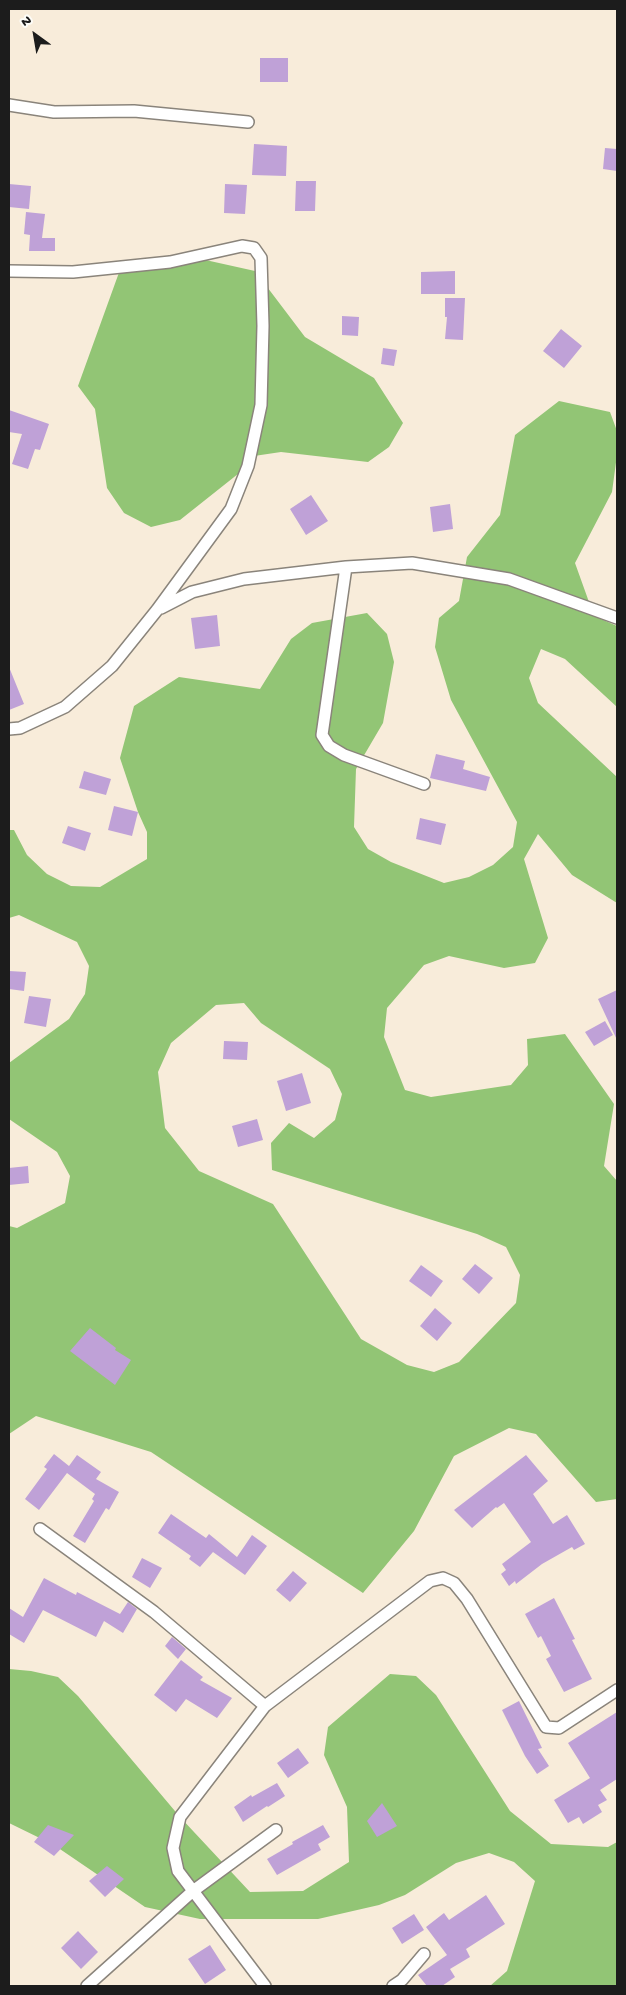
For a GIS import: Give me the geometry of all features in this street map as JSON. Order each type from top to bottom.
[{"type":"street","points":[[9,105],[54,112],[134,111],[248,122]]},
{"type":"street","points":[[9,271],[74,272],[170,262],[242,246],[254,248],[261,258],[264,326],[261,405],[248,466],[231,509],[157,610],[112,666],[65,707],[20,728],[9,729]]},
{"type":"street","points":[[157,610],[192,592],[244,578],[346,567],[412,563],[509,579],[617,618]]},
{"type":"street","points":[[346,567],[322,735],[329,746],[344,755],[424,784]]},
{"type":"street","points":[[40,1530],[154,1612],[265,1706]]},
{"type":"street","points":[[265,1986],[178,1871],[173,1848],[180,1817],[265,1706],[430,1581],[443,1578],[454,1583],[468,1598],[546,1727],[559,1728],[617,1690]]},
{"type":"street","points":[[86,1986],[193,1891],[276,1830]]},
{"type":"street","points":[[393,1986],[402,1980],[424,1954]]},
{"type":"green space","points":[[201,259],[255,271],[305,337],[374,378],[403,423],[389,447],[368,462],[281,452],[254,456],[248,466],[180,520],[151,527],[124,513],[107,488],[95,409],[78,386],[121,267]]},
{"type":"green space","points":[[559,401],[610,412],[617,431],[617,455],[612,492],[575,563],[594,616],[617,626],[617,707],[565,659],[541,649],[529,678],[538,703],[617,777],[617,903],[572,875],[538,834],[524,859],[548,938],[535,963],[504,968],[449,956],[424,965],[387,1008],[384,1037],[405,1090],[431,1097],[511,1085],[528,1065],[527,1039],[565,1034],[614,1104],[604,1166],[617,1181],[617,1499],[596,1502],[536,1434],[509,1428],[454,1456],[414,1531],[363,1593],[151,1452],[36,1416],[9,1434],[9,1226],[17,1228],[65,1203],[70,1176],[57,1152],[9,1119],[9,1063],[69,1019],[85,994],[89,966],[77,942],[19,915],[9,918],[9,830],[14,830],[27,855],[47,874],[71,886],[100,887],[147,859],[147,832],[138,812],[120,758],[134,706],[179,677],[260,689],[291,639],[312,623],[367,613],[387,634],[394,662],[383,723],[356,769],[354,827],[368,849],[391,862],[444,883],[469,877],[493,865],[513,847],[517,822],[451,700],[435,647],[439,618],[459,601],[467,557],[500,515],[515,435]],"holes":[[[244,1003],[261,1023],[330,1069],[342,1094],[335,1120],[314,1138],[289,1123],[271,1143],[272,1170],[477,1234],[506,1247],[520,1275],[516,1303],[459,1362],[434,1372],[407,1365],[361,1339],[273,1204],[199,1171],[165,1128],[158,1072],[171,1043],[216,1005]]]},
{"type":"green space","points":[[9,1669],[31,1671],[58,1677],[78,1696],[180,1817],[250,1892],[303,1891],[349,1862],[347,1807],[324,1755],[328,1727],[390,1674],[416,1676],[436,1695],[510,1811],[551,1844],[608,1847],[617,1842],[617,1986],[490,1986],[507,1971],[535,1881],[514,1862],[489,1853],[456,1863],[405,1895],[379,1905],[318,1919],[200,1919],[145,1907],[54,1845],[9,1823]]},
{"type":"building","points":[[260,58],[288,58],[288,82],[260,82]]},
{"type":"building","points":[[254,144],[287,146],[286,176],[252,175]]},
{"type":"building","points":[[605,148],[617,149],[617,171],[603,169]]},
{"type":"building","points":[[296,181],[316,181],[315,211],[295,211]]},
{"type":"building","points":[[9,184],[31,186],[29,209],[9,207]]},
{"type":"building","points":[[225,184],[247,185],[245,214],[224,213]]},
{"type":"building","points":[[26,212],[45,214],[42,238],[55,238],[55,251],[29,251],[30,235],[24,234]]},
{"type":"building","points":[[455,271],[455,294],[421,294],[421,272]]},
{"type":"building","points":[[445,298],[465,298],[463,340],[445,339],[447,317],[445,317]]},
{"type":"building","points":[[342,316],[359,317],[358,336],[342,335]]},
{"type":"building","points":[[561,329],[582,346],[564,368],[543,351]]},
{"type":"building","points":[[383,348],[397,350],[394,366],[381,364]]},
{"type":"building","points":[[9,410],[49,424],[40,450],[35,449],[28,469],[12,464],[22,434],[9,432]]},
{"type":"building","points":[[311,495],[328,521],[306,535],[290,509]]},
{"type":"building","points":[[450,504],[453,529],[433,532],[430,507]]},
{"type":"building","points":[[217,615],[220,646],[195,649],[191,618]]},
{"type":"building","points":[[9,667],[24,704],[9,710]]},
{"type":"building","points":[[436,754],[465,761],[463,769],[490,777],[486,791],[430,778]]},
{"type":"building","points":[[84,771],[111,779],[106,795],[79,788]]},
{"type":"building","points":[[114,806],[138,812],[132,836],[108,830]]},
{"type":"building","points":[[420,818],[446,824],[441,845],[416,839]]},
{"type":"building","points":[[68,826],[91,833],[85,851],[62,843]]},
{"type":"building","points":[[9,971],[26,972],[24,991],[9,989]]},
{"type":"building","points":[[617,990],[617,1040],[598,999]]},
{"type":"building","points":[[29,996],[51,999],[46,1027],[24,1023]]},
{"type":"building","points":[[605,1021],[613,1035],[594,1046],[585,1032]]},
{"type":"building","points":[[224,1041],[248,1042],[247,1060],[223,1059]]},
{"type":"building","points":[[302,1073],[311,1103],[286,1111],[277,1081]]},
{"type":"building","points":[[257,1119],[263,1140],[238,1147],[232,1126]]},
{"type":"building","points":[[28,1166],[29,1183],[9,1185],[9,1168]]},
{"type":"building","points":[[475,1264],[493,1278],[479,1294],[462,1279]]},
{"type":"building","points":[[421,1265],[443,1281],[431,1297],[409,1281]]},
{"type":"building","points":[[435,1308],[452,1323],[437,1341],[420,1326]]},
{"type":"building","points":[[90,1328],[116,1348],[115,1350],[131,1360],[115,1385],[70,1351]]},
{"type":"building","points":[[54,1454],[69,1466],[77,1455],[101,1472],[96,1479],[119,1492],[109,1510],[106,1508],[85,1543],[73,1536],[94,1501],[92,1499],[95,1494],[67,1473],[39,1510],[25,1499],[47,1469],[44,1467]]},
{"type":"building","points":[[526,1455],[548,1481],[533,1494],[553,1524],[567,1515],[585,1544],[574,1550],[572,1547],[542,1564],[516,1584],[515,1581],[509,1586],[501,1574],[506,1570],[502,1564],[531,1542],[504,1503],[496,1507],[472,1528],[454,1510]]},
{"type":"building","points":[[171,1514],[206,1538],[209,1534],[237,1557],[252,1535],[267,1546],[245,1575],[213,1552],[200,1567],[189,1559],[191,1556],[158,1533]]},
{"type":"building","points":[[142,1558],[162,1568],[150,1588],[132,1577]]},
{"type":"building","points":[[293,1571],[307,1583],[290,1602],[276,1590]]},
{"type":"building","points":[[44,1578],[76,1595],[77,1592],[120,1614],[128,1602],[137,1609],[123,1633],[104,1621],[96,1637],[43,1610],[24,1643],[9,1634],[9,1608],[23,1617]]},
{"type":"building","points":[[554,1598],[575,1639],[572,1640],[592,1679],[564,1692],[546,1659],[551,1656],[541,1636],[538,1638],[525,1614]]},
{"type":"building","points":[[172,1637],[186,1649],[178,1659],[165,1646]]},
{"type":"building","points":[[181,1660],[203,1677],[200,1680],[232,1698],[217,1718],[186,1699],[176,1712],[154,1695]]},
{"type":"building","points":[[519,1701],[542,1748],[538,1749],[549,1766],[537,1774],[525,1756],[502,1710]]},
{"type":"building","points":[[617,1712],[617,1779],[600,1790],[607,1800],[598,1805],[602,1812],[583,1824],[579,1817],[568,1823],[554,1800],[590,1778],[568,1743]]},
{"type":"building","points":[[298,1748],[309,1763],[288,1778],[277,1763]]},
{"type":"building","points":[[277,1783],[285,1796],[243,1822],[234,1807],[251,1795],[252,1797]]},
{"type":"building","points":[[382,1803],[397,1826],[377,1837],[367,1821]]},
{"type":"building","points":[[48,1825],[74,1835],[54,1856],[34,1842]]},
{"type":"building","points":[[323,1825],[330,1837],[318,1844],[321,1850],[277,1875],[267,1859],[293,1844],[292,1842]]},
{"type":"building","points":[[107,1866],[124,1879],[105,1897],[89,1881]]},
{"type":"building","points":[[486,1895],[505,1924],[466,1949],[470,1957],[450,1969],[455,1977],[442,1986],[427,1986],[418,1975],[447,1955],[426,1927],[444,1913],[449,1920]]},
{"type":"building","points":[[414,1914],[424,1930],[402,1944],[392,1928]]},
{"type":"building","points":[[78,1931],[98,1952],[81,1969],[61,1948]]},
{"type":"building","points":[[210,1945],[226,1970],[205,1984],[188,1959]]}]
